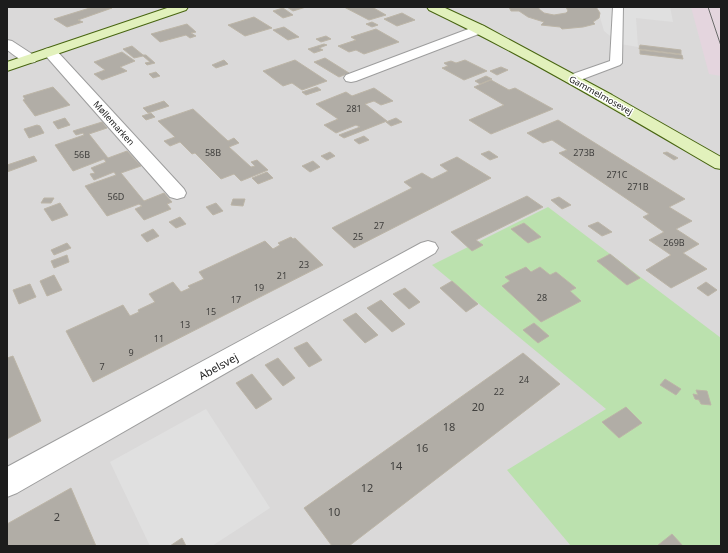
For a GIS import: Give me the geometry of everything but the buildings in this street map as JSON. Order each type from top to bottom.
[{"type":"street","points":[[7,67],[182,7]]},
{"type":"street","name":"Gammelmosevej","points":[[433,7],[479,29],[630,111],[721,164]]},
{"type":"street","points":[[351,78],[479,29]]},
{"type":"street","points":[[7,44],[30,59]]},
{"type":"street","name":"Møllemarken","points":[[50,52],[177,193]]},
{"type":"street","name":"Abelsvej","points":[[7,482],[428,248]]},
{"type":"lane","points":[[571,79],[616,62],[618,7]]},
{"type":"shaded area","points":[[7,7],[721,7],[721,546],[7,546]]},
{"type":"shaded area","points":[[597,7],[670,7],[673,22],[636,18],[638,47],[620,44],[604,31]]},
{"type":"shaded area","points":[[691,7],[721,7],[721,76],[709,74]]},
{"type":"shaded area","points":[[206,409],[270,508],[212,546],[150,546],[110,462]]},
{"type":"green space","points":[[548,207],[721,338],[721,546],[571,546],[507,470],[606,409],[432,265]]},
{"type":"tram line","points":[[708,7],[721,46]]}]
